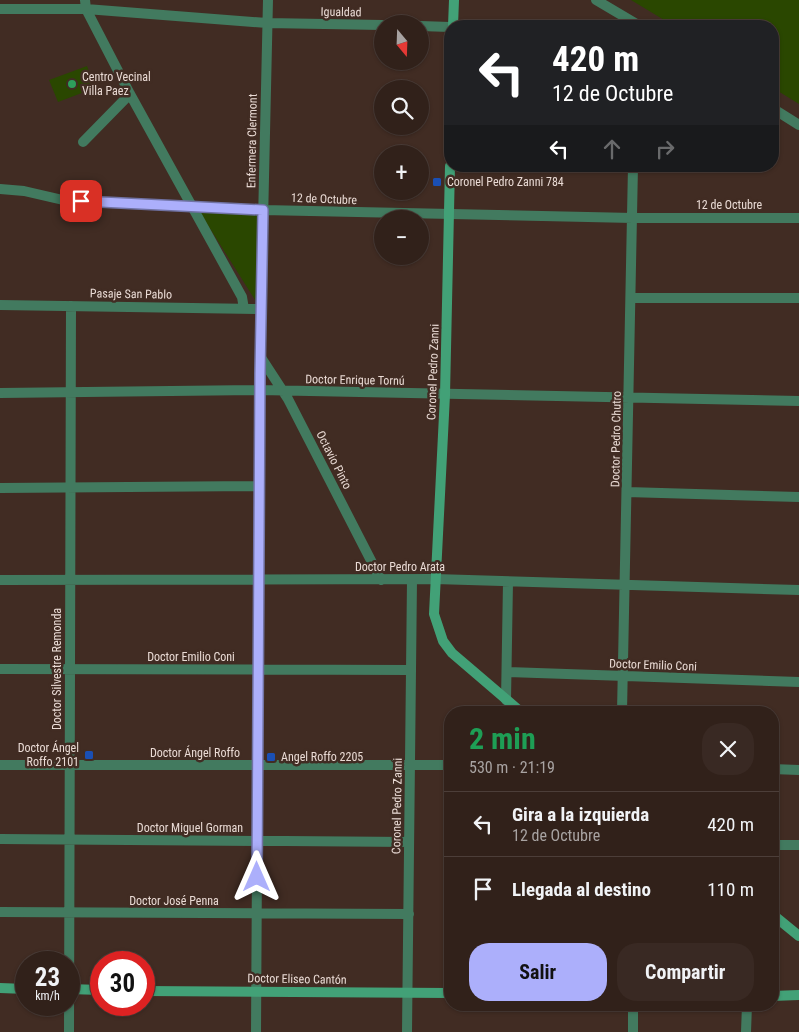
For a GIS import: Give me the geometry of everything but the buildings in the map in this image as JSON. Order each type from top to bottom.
[{"type":"main road","points":[[453,20],[454,0]]},
{"type":"main road","name":"Coronel Pedro Zanni","points":[[435,579],[445,395],[450,172]]},
{"type":"main road","points":[[435,579],[434,614],[443,641],[459,661],[514,706]]},
{"type":"main road","points":[[779,921],[799,936]]},
{"type":"main road","points":[[0,988],[15,989]]},
{"type":"main road","name":"Doctor Eliseo Cantón","points":[[155,991],[444,993]]},
{"type":"main road","points":[[779,996],[799,995]]},
{"type":"street","name":"Enfermera Clermont","points":[[256,1032],[260,355],[268,0]]},
{"type":"street","points":[[596,0],[626,20]]},
{"type":"street","name":"Igualdad","points":[[0,9],[86,5],[268,23],[374,25]]},
{"type":"street","points":[[86,5],[130,94],[242,297],[244,309]]},
{"type":"street","points":[[429,26],[444,27]]},
{"type":"street","points":[[82,142],[130,94]]},
{"type":"street","points":[[779,112],[799,124]]},
{"type":"street","name":"Doctor Pedro Chutro","points":[[622,706],[633,172]]},
{"type":"street","name":"12 de Octubre","points":[[0,189],[24,191],[63,200],[263,210],[633,218],[799,218]]},
{"type":"street","points":[[631,298],[799,298]]},
{"type":"street","name":"Pasaje San Pablo","points":[[0,305],[261,309]]},
{"type":"street","name":"Doctor Silvestre Remonda","points":[[69,951],[71,306]]},
{"type":"street","name":"Octavio Pinto","points":[[260,355],[283,391],[382,580]]},
{"type":"street","name":"Doctor Enrique Tornú","points":[[0,393],[260,390],[799,401]]},
{"type":"street","points":[[0,488],[259,486]]},
{"type":"street","points":[[627,492],[799,497]]},
{"type":"street","name":"Doctor Pedro Arata","points":[[0,580],[435,579],[799,590]]},
{"type":"street","name":"Coronel Pedro Zanni","points":[[407,1032],[412,580]]},
{"type":"street","points":[[506,700],[508,582]]},
{"type":"street","name":"Doctor Emilio Coni","points":[[0,669],[411,670]]},
{"type":"street","name":"Doctor Emilio Coni","points":[[507,672],[799,682]]},
{"type":"street","name":"Doctor Ángel Roffo","points":[[0,765],[444,765]]},
{"type":"street","points":[[779,769],[799,770]]},
{"type":"street","name":"Doctor Miguel Gorman","points":[[0,839],[409,842]]},
{"type":"street","points":[[779,845],[799,846]]},
{"type":"street","name":"Doctor José Penna","points":[[0,912],[408,914]]},
{"type":"street","points":[[633,1011],[633,1032]]},
{"type":"street","points":[[746,1032],[747,1011]]},
{"type":"street","name":"Doctor Silvestre Remonda","points":[[69,1016],[69,1032]]},
{"type":"green space","points":[[631,0],[799,0],[799,104],[779,92],[779,20],[664,20]]},
{"type":"green space","name":"Centro Vecinal Villa Paez","points":[[87,66],[95,88],[58,102],[49,80]]},
{"type":"green space","points":[[199,211],[259,213],[257,303]]},
{"type":"place","name":"Centro Vecinal Villa Paez","points":[[72,84]]},
{"type":"place","name":"Coronel Pedro Zanni 784","points":[[437,182]]},
{"type":"place","name":"Doctor Ángel Roffo 2101","points":[[89,755]]},
{"type":"place","name":"Angel Roffo 2205","points":[[271,757]]},
{"type":"route","points":[[81,201],[263,210],[260,373],[257,877]]}]
